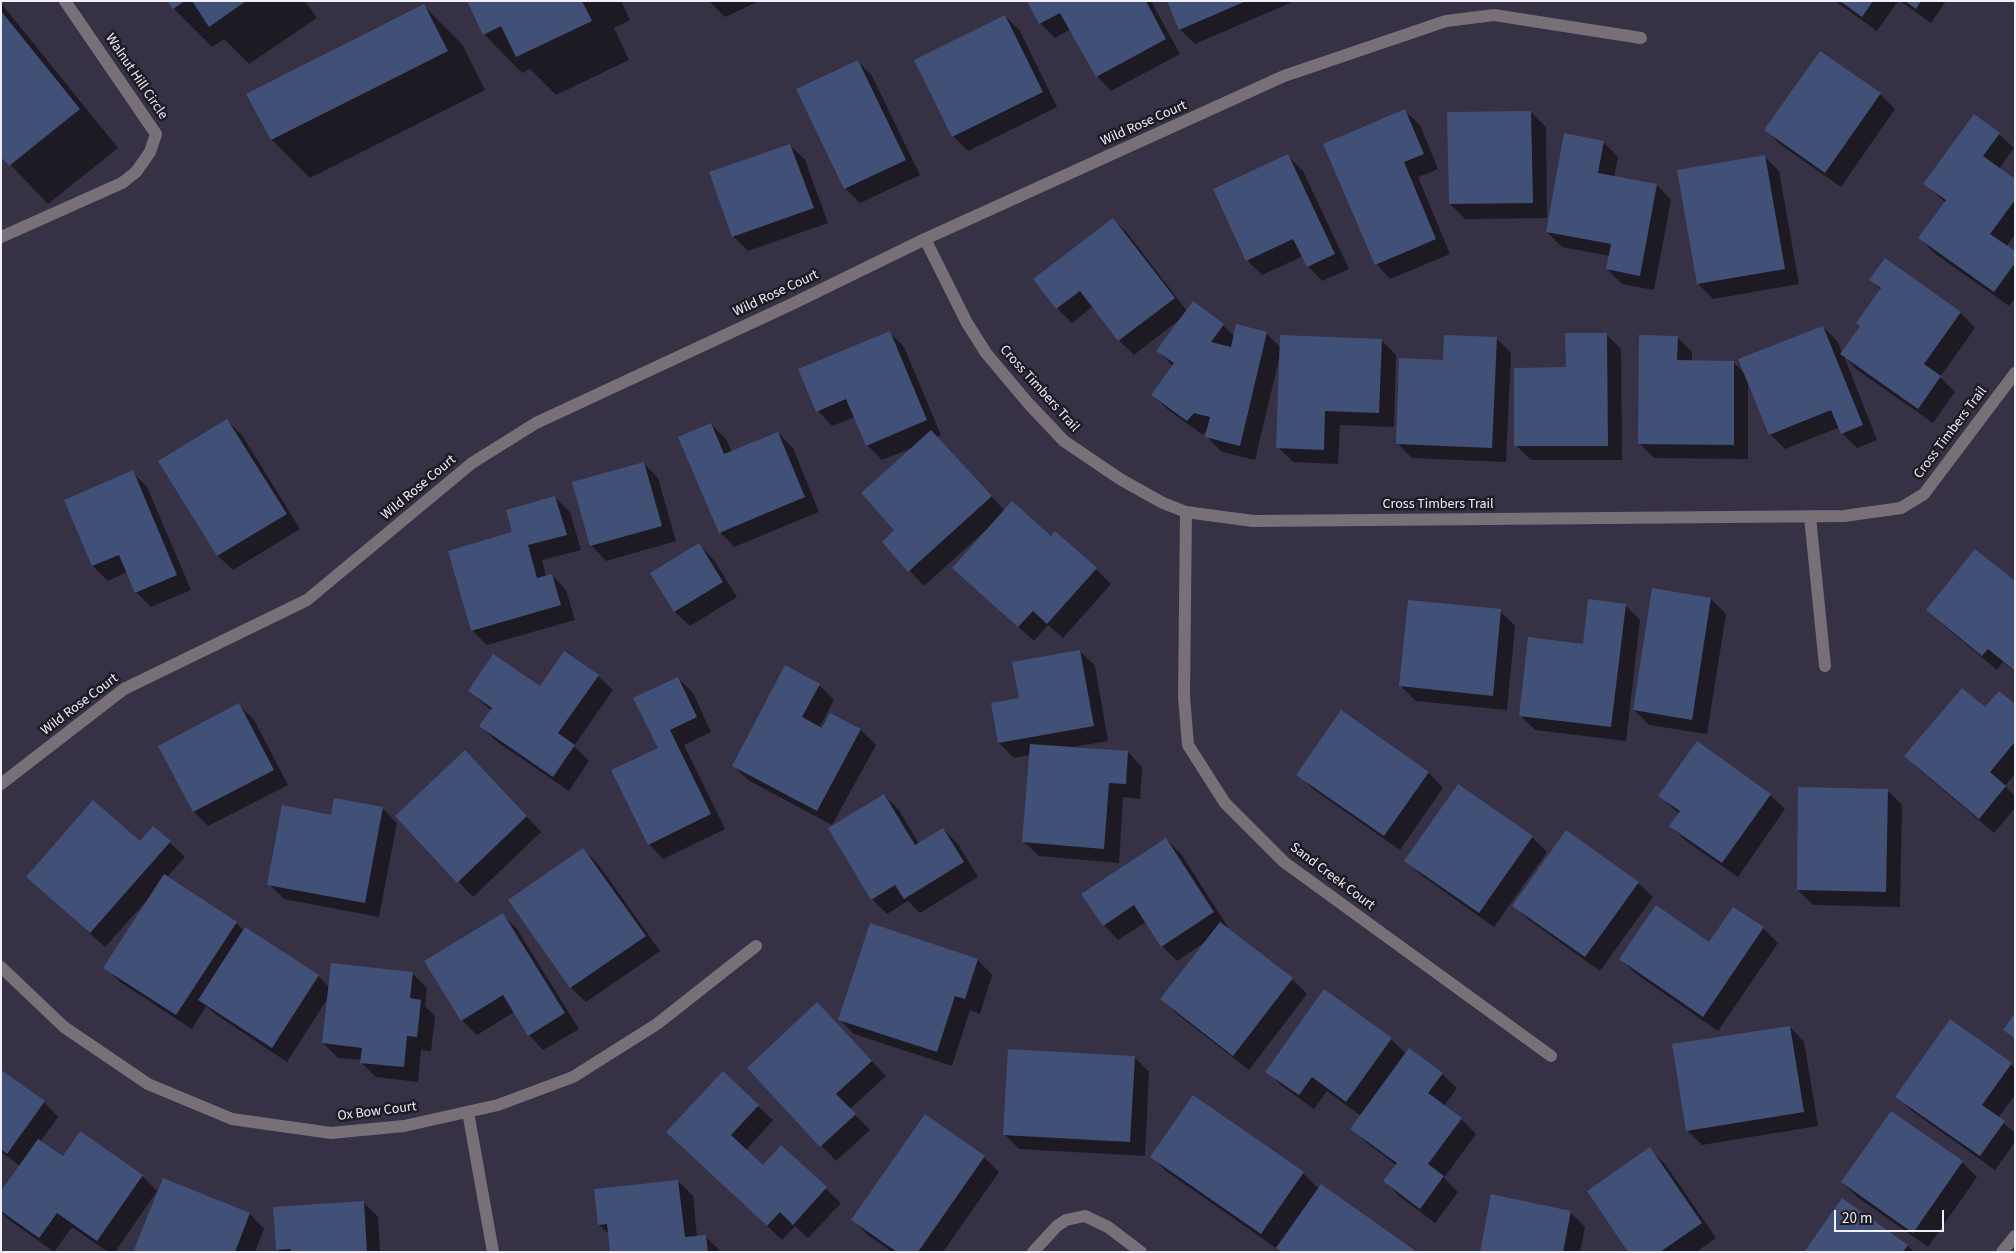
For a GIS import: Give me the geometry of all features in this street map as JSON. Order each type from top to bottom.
[{"type":"street","name":"Walnut Hill Circle","points":[[1,237],[122,183],[136,172],[146,159],[156,134],[65,1]]},
{"type":"street","name":"Wild Rose Court","points":[[1,784],[124,689],[307,600],[472,463],[536,423],[792,304],[925,239],[1284,76],[1446,21],[1494,15],[1641,38]]},
{"type":"street","name":"Cross Timbers Trail","points":[[925,239],[966,323],[986,353],[1028,403],[1064,441],[1120,479],[1163,503],[1186,512],[1253,521],[1810,517],[1844,516],[1901,508],[1924,494],[2015,373]]},
{"type":"street","name":"Sand Creek Court","points":[[1186,512],[1184,696],[1188,745],[1226,803],[1284,862],[1551,1056]]},
{"type":"street","points":[[1810,517],[1825,666]]},
{"type":"street","name":"Ox Bow Court","points":[[1,967],[64,1027],[148,1084],[232,1119],[331,1133],[404,1126],[468,1112],[498,1105],[573,1077],[657,1024],[756,946]]},
{"type":"street","points":[[468,1112],[493,1252]]},
{"type":"street","points":[[1033,1252],[1057,1226],[1066,1220],[1085,1216],[1108,1226],[1141,1252]]},
{"type":"street","points":[[2002,1252],[2015,1236]]},
{"type":"building","points":[[167,1],[185,1],[173,9]]},
{"type":"building","points":[[192,1],[246,1],[209,27]]},
{"type":"building","points":[[467,1],[582,1],[592,21],[516,57],[501,26],[483,35]]},
{"type":"building","points":[[1027,1],[1146,1],[1166,39],[1096,77],[1060,13],[1039,24]]},
{"type":"building","points":[[1167,1],[1246,1],[1179,30]]},
{"type":"building","points":[[1840,1],[1873,1],[1862,17]]},
{"type":"building","points":[[1905,1],[1921,1],[1916,9]]},
{"type":"building","points":[[424,4],[448,51],[271,140],[246,94]]},
{"type":"building","points":[[1,11],[80,109],[9,166],[1,157]]},
{"type":"building","points":[[1005,15],[1043,92],[952,137],[914,60]]},
{"type":"building","points":[[1820,51],[1881,93],[1825,173],[1764,130]]},
{"type":"building","points":[[858,60],[906,160],[844,189],[796,89]]},
{"type":"building","points":[[1405,109],[1424,154],[1404,162],[1436,239],[1375,265],[1323,144]]},
{"type":"building","points":[[1531,111],[1533,203],[1449,204],[1447,112]]},
{"type":"building","points":[[1974,114],[2000,133],[1983,156],[2015,179],[2015,200],[1990,234],[2015,251],[2015,263],[1994,292],[1918,238],[1946,200],[1923,184]]},
{"type":"building","points":[[1564,133],[1604,141],[1598,173],[1657,184],[1640,276],[1606,269],[1611,244],[1546,232]]},
{"type":"building","points":[[790,144],[814,208],[732,237],[709,172]]},
{"type":"building","points":[[1288,154],[1335,254],[1307,267],[1293,239],[1246,261],[1213,189]]},
{"type":"building","points":[[1765,155],[1785,269],[1697,284],[1677,170]]},
{"type":"building","points":[[1113,218],[1175,298],[1118,341],[1080,291],[1056,309],[1033,279]]},
{"type":"building","points":[[1885,258],[1961,312],[1924,364],[1941,376],[1918,409],[1840,354],[1860,326],[1856,323],[1881,288],[1869,280]]},
{"type":"building","points":[[1193,301],[1224,324],[1211,342],[1231,347],[1236,324],[1267,332],[1240,446],[1205,437],[1210,417],[1194,413],[1187,421],[1151,395],[1174,363],[1156,351]]},
{"type":"building","points":[[1823,326],[1863,425],[1841,434],[1831,410],[1769,435],[1738,359]]},
{"type":"building","points":[[890,331],[927,420],[866,446],[846,399],[816,412],[798,369]]},
{"type":"building","points":[[1565,333],[1607,333],[1608,446],[1514,446],[1514,368],[1566,367]]},
{"type":"building","points":[[1280,335],[1382,339],[1379,413],[1325,411],[1324,450],[1276,448]]},
{"type":"building","points":[[1444,335],[1497,337],[1492,448],[1396,444],[1399,358],[1443,360]]},
{"type":"building","points":[[1639,335],[1678,336],[1677,360],[1734,361],[1734,445],[1638,444]]},
{"type":"building","points":[[227,419],[287,514],[217,556],[158,461]]},
{"type":"building","points":[[711,423],[724,454],[778,432],[805,497],[719,533],[678,437]]},
{"type":"building","points":[[931,430],[992,496],[908,572],[882,542],[894,530],[861,493]]},
{"type":"building","points":[[644,462],[662,526],[590,546],[572,482]]},
{"type":"building","points":[[133,470],[177,575],[135,593],[119,555],[92,566],[64,500]]},
{"type":"building","points":[[555,496],[567,535],[528,545],[537,578],[552,574],[561,605],[471,631],[448,551],[512,532],[506,510]]},
{"type":"building","points":[[1012,501],[1051,536],[1055,531],[1097,568],[1047,624],[1033,611],[1018,627],[952,568]]},
{"type":"building","points":[[699,543],[723,582],[674,612],[650,573]]},
{"type":"building","points":[[1975,549],[2015,581],[2015,671],[1988,649],[1982,656],[1926,610]]},
{"type":"building","points":[[1652,588],[1711,598],[1692,720],[1633,710]]},
{"type":"building","points":[[1588,599],[1626,604],[1611,727],[1519,716],[1528,637],[1583,644]]},
{"type":"building","points":[[1408,600],[1501,609],[1493,696],[1399,686]]},
{"type":"building","points":[[1080,650],[1094,726],[998,743],[991,703],[1019,698],[1012,662]]},
{"type":"building","points":[[564,651],[599,675],[558,733],[575,745],[553,777],[479,726],[492,708],[468,691],[493,654],[540,686]]},
{"type":"building","points":[[785,665],[820,684],[802,717],[822,728],[830,713],[861,729],[817,811],[732,766]]},
{"type":"building","points":[[678,677],[697,717],[670,730],[711,814],[648,845],[611,770],[658,748],[633,698]]},
{"type":"building","points":[[1962,688],[1985,707],[1999,691],[2015,704],[2015,744],[1990,772],[2006,786],[1979,819],[1904,756]]},
{"type":"building","points":[[239,703],[274,770],[193,812],[158,746]]},
{"type":"building","points":[[1341,710],[1429,772],[1384,836],[1296,775]]},
{"type":"building","points":[[1697,741],[1771,794],[1722,863],[1669,826],[1680,811],[1658,796]]},
{"type":"building","points":[[1030,744],[1128,751],[1126,784],[1109,783],[1104,849],[1022,842]]},
{"type":"building","points":[[465,750],[527,816],[457,883],[395,816]]},
{"type":"building","points":[[1458,784],[1533,836],[1479,913],[1404,861]]},
{"type":"building","points":[[1798,787],[1888,789],[1886,892],[1797,890]]},
{"type":"building","points":[[884,794],[915,845],[943,828],[964,862],[904,899],[895,885],[871,900],[828,828]]},
{"type":"building","points":[[334,798],[383,807],[365,903],[267,885],[282,805],[331,815]]},
{"type":"building","points":[[93,800],[140,841],[153,826],[171,841],[90,933],[26,877]]},
{"type":"building","points":[[1566,830],[1639,882],[1585,957],[1512,906]]},
{"type":"building","points":[[1166,838],[1214,912],[1161,947],[1134,905],[1103,926],[1081,894]]},
{"type":"building","points":[[583,848],[646,936],[570,988],[508,900]]},
{"type":"building","points":[[164,874],[237,922],[176,1015],[103,968]]},
{"type":"building","points":[[1656,905],[1709,942],[1733,907],[1764,927],[1703,1017],[1619,959]]},
{"type":"building","points":[[503,913],[565,1013],[528,1036],[503,995],[461,1021],[424,961]]},
{"type":"building","points":[[1220,922],[1293,978],[1233,1056],[1160,999]]},
{"type":"building","points":[[870,923],[978,959],[965,999],[955,996],[937,1052],[838,1020]]},
{"type":"building","points":[[245,927],[319,975],[272,1048],[198,1000]]},
{"type":"building","points":[[331,963],[413,972],[410,998],[421,1000],[417,1037],[407,1036],[404,1067],[360,1063],[362,1048],[322,1043]]},
{"type":"building","points":[[1324,989],[1392,1038],[1346,1102],[1312,1077],[1299,1095],[1265,1072]]},
{"type":"building","points":[[817,1002],[872,1061],[836,1094],[856,1114],[820,1147],[747,1068]]},
{"type":"building","points":[[2015,1013],[2015,1038],[2003,1030]]},
{"type":"building","points":[[1950,1019],[2012,1063],[1982,1105],[2005,1121],[1980,1156],[1895,1097]]},
{"type":"building","points":[[1790,1026],[1804,1112],[1686,1131],[1672,1044]]},
{"type":"building","points":[[1409,1048],[1443,1073],[1428,1093],[1462,1118],[1428,1164],[1444,1176],[1420,1209],[1383,1181],[1397,1163],[1350,1129]]},
{"type":"building","points":[[1008,1049],[1135,1056],[1130,1142],[1003,1135]]},
{"type":"building","points":[[1,1070],[45,1101],[7,1154],[1,1149]]},
{"type":"building","points":[[723,1071],[759,1105],[731,1135],[763,1165],[781,1145],[827,1187],[793,1225],[780,1212],[767,1226],[666,1132]]},
{"type":"building","points":[[1193,1095],[1304,1172],[1261,1234],[1150,1157]]},
{"type":"building","points":[[1891,1111],[1963,1161],[1913,1233],[1841,1182]]},
{"type":"building","points":[[925,1114],[985,1156],[918,1252],[897,1252],[851,1220]]},
{"type":"building","points":[[80,1131],[143,1175],[97,1241],[57,1213],[39,1238],[1,1211],[1,1191],[38,1139],[63,1156]]},
{"type":"building","points":[[1650,1147],[1702,1223],[1660,1252],[1628,1252],[1587,1191]]},
{"type":"building","points":[[163,1178],[250,1213],[235,1252],[133,1252]]},
{"type":"building","points":[[678,1180],[685,1237],[706,1235],[708,1252],[610,1252],[607,1224],[598,1225],[594,1189]]},
{"type":"building","points":[[1321,1184],[1417,1252],[1282,1252],[1276,1248]]},
{"type":"building","points":[[1491,1194],[1571,1211],[1563,1252],[1480,1252]]},
{"type":"building","points":[[1842,1198],[1908,1245],[1903,1252],[1804,1252]]},
{"type":"building","points":[[364,1201],[367,1252],[291,1252],[291,1249],[276,1250],[273,1207]]}]
